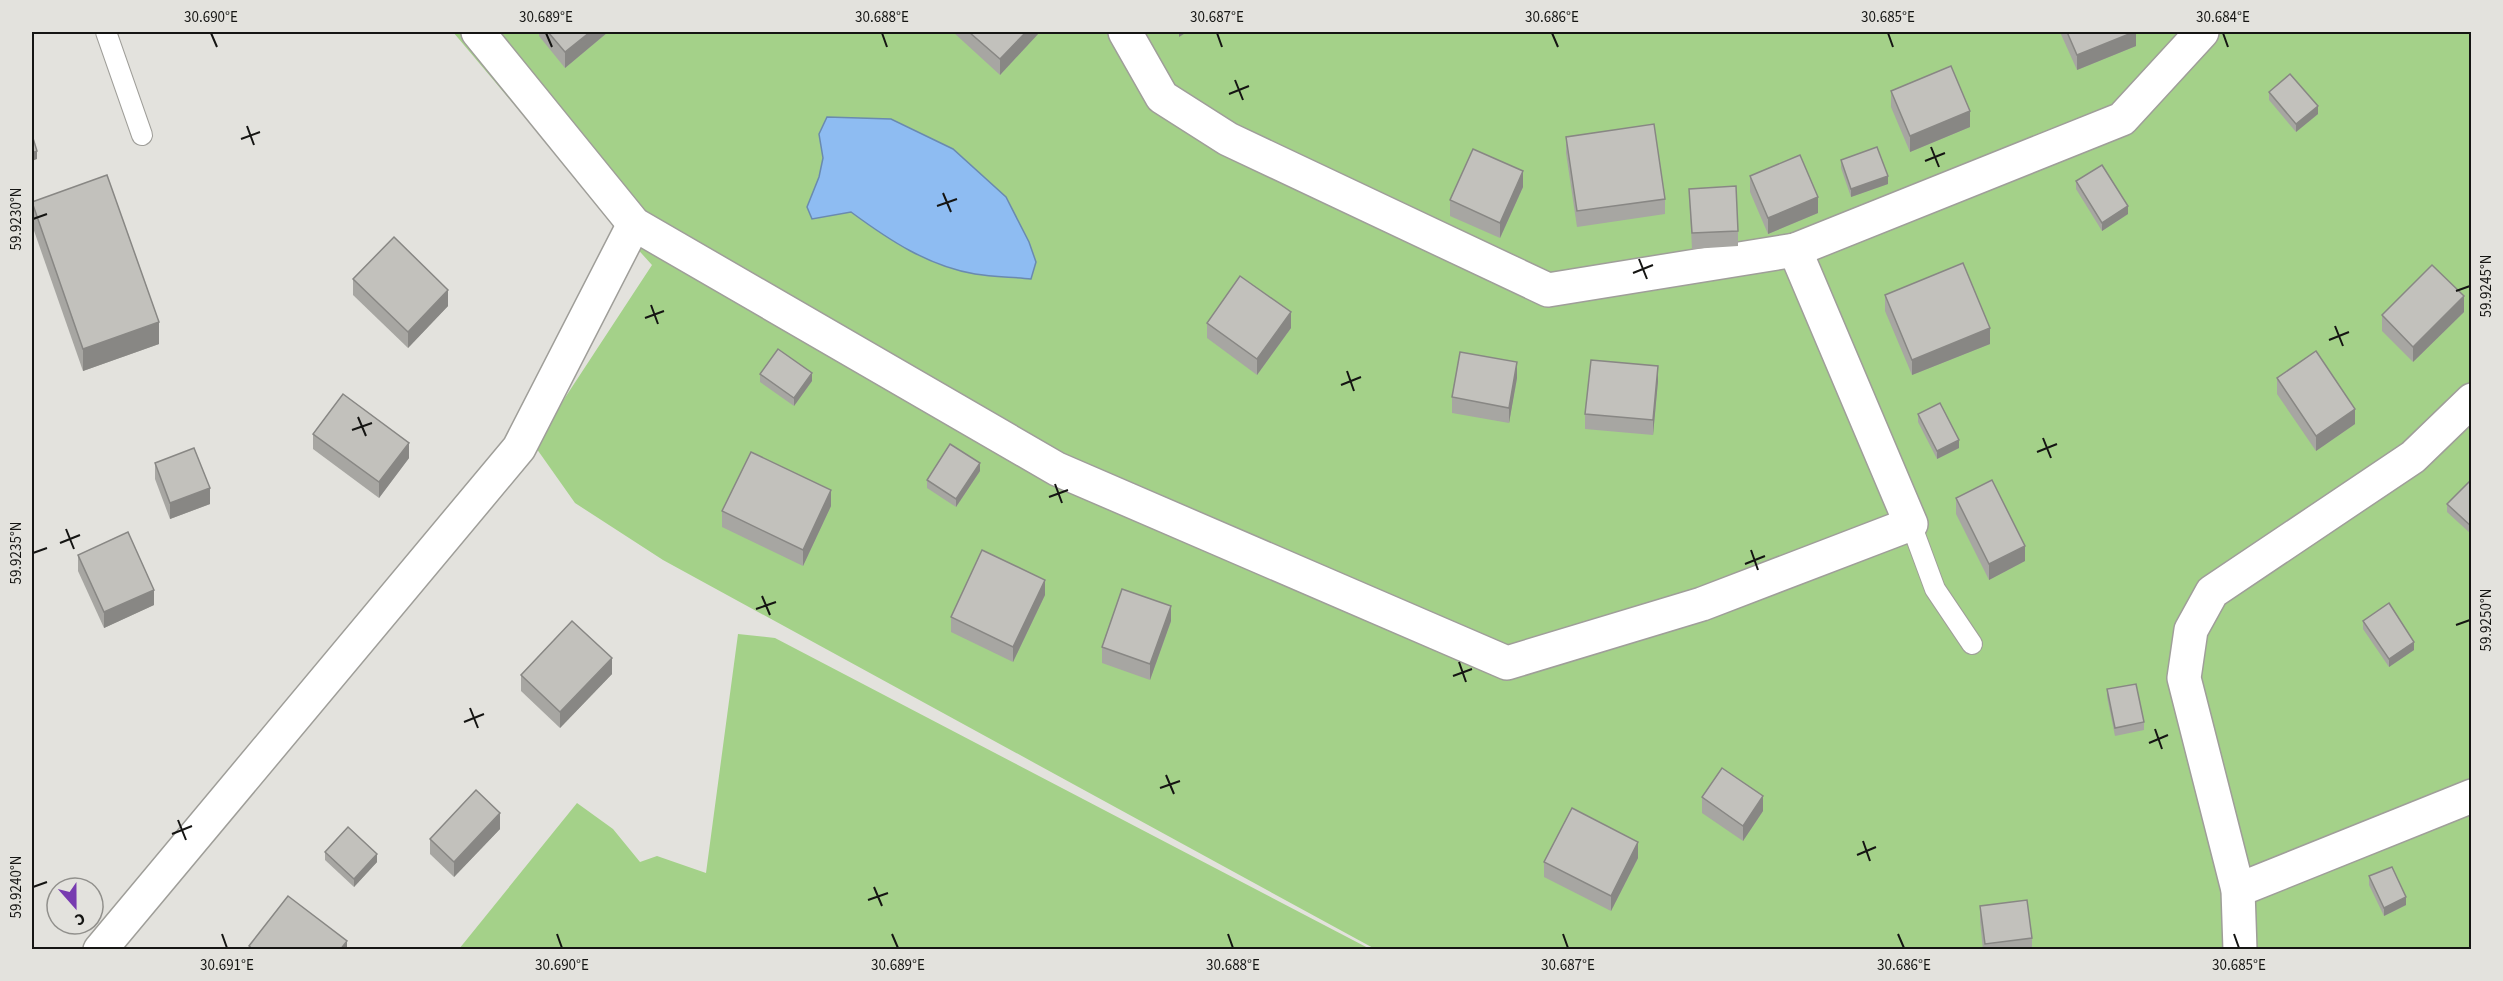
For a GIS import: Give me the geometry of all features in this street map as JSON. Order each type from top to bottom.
[{"type":"street","points":[[478,32],[634,224],[1057,469],[1507,663],[1702,604],[1911,524],[1795,250]]},
{"type":"street","points":[[1125,32],[1162,97],[1228,139],[1548,290],[1795,250],[2122,119],[2202,32]]},
{"type":"street","points":[[100,950],[519,448],[634,224]]},
{"type":"street","points":[[2240,950],[2238,890],[2184,678],[2191,630],[2212,592],[2413,457],[2472,399]]},
{"type":"street","points":[[2238,890],[2472,796]]},
{"type":"lane","points":[[106,32],[142,135]]},
{"type":"lane","points":[[1911,524],[1935,589],[1972,644]]},
{"type":"green space","points":[[453,32],[2471,32],[2471,949],[1375,949],[663,560],[575,503],[534,445],[652,265]]},
{"type":"green space","points":[[738,634],[775,638],[1370,949],[459,949],[577,803],[613,829],[640,862],[657,856],[706,873]]},
{"type":"water","points":[[827,117],[891,119],[953,149],[1006,197],[1029,242],[1036,262],[1031,279],[975,274],[941,265],[895,242],[851,212],[812,219],[807,207],[819,177],[823,158],[819,134]]},
{"type":"building","points":[[548,32],[590,32],[565,52]]},
{"type":"building","points":[[969,32],[1026,32],[1000,59]]},
{"type":"building","points":[[2067,32],[2134,32],[2077,55]]},
{"type":"building","points":[[1951,66],[1970,111],[1910,136],[1891,91]]},
{"type":"building","points":[[2290,74],[2318,106],[2296,124],[2269,92]]},
{"type":"building","points":[[1654,124],[1665,199],[1577,211],[1566,137]]},
{"type":"building","points":[[32,135],[37,151],[32,153]]},
{"type":"building","points":[[1877,147],[1888,176],[1851,189],[1841,160]]},
{"type":"building","points":[[1473,149],[1523,171],[1500,223],[1450,200]]},
{"type":"building","points":[[1800,155],[1818,197],[1768,218],[1750,176]]},
{"type":"building","points":[[2102,165],[2128,206],[2102,223],[2076,181]]},
{"type":"building","points":[[107,175],[159,322],[83,349],[32,202]]},
{"type":"building","points":[[1736,186],[1738,231],[1692,233],[1689,189]]},
{"type":"building","points":[[394,237],[448,290],[408,332],[353,279]]},
{"type":"building","points":[[1963,263],[1990,328],[1912,360],[1885,295]]},
{"type":"building","points":[[2432,265],[2464,296],[2413,347],[2382,315]]},
{"type":"building","points":[[1240,276],[1291,312],[1257,359],[1207,323]]},
{"type":"building","points":[[778,349],[812,373],[794,398],[760,374]]},
{"type":"building","points":[[2316,351],[2355,409],[2316,436],[2277,378]]},
{"type":"building","points":[[1460,352],[1517,362],[1509,408],[1452,397]]},
{"type":"building","points":[[1591,360],[1658,366],[1653,420],[1585,414]]},
{"type":"building","points":[[343,394],[409,443],[379,482],[313,434]]},
{"type":"building","points":[[1940,403],[1959,440],[1937,451],[1918,414]]},
{"type":"building","points":[[950,444],[980,463],[956,499],[927,480]]},
{"type":"building","points":[[194,448],[210,488],[170,503],[155,463]]},
{"type":"building","points":[[751,452],[831,490],[803,550],[722,511]]},
{"type":"building","points":[[1992,480],[2025,546],[1989,564],[1956,498]]},
{"type":"building","points":[[2470,481],[2472,482],[2471,526],[2447,504]]},
{"type":"building","points":[[128,532],[154,590],[104,612],[78,555]]},
{"type":"building","points":[[982,550],[1045,580],[1013,647],[951,617]]},
{"type":"building","points":[[1122,589],[1171,606],[1150,664],[1102,647]]},
{"type":"building","points":[[2389,603],[2414,642],[2389,659],[2363,621]]},
{"type":"building","points":[[572,621],[612,658],[560,712],[521,675]]},
{"type":"building","points":[[2136,684],[2144,722],[2115,728],[2107,689]]},
{"type":"building","points":[[1722,768],[1763,796],[1743,826],[1702,797]]},
{"type":"building","points":[[476,790],[500,813],[454,862],[430,839]]},
{"type":"building","points":[[1572,808],[1638,842],[1611,896],[1544,862]]},
{"type":"building","points":[[348,827],[377,854],[354,879],[325,852]]},
{"type":"building","points":[[2392,867],[2406,897],[2384,908],[2369,876]]},
{"type":"building","points":[[288,896],[347,941],[340,950],[254,950],[249,946]]},
{"type":"building","points":[[2027,900],[2032,938],[1985,944],[1980,906]]}]
